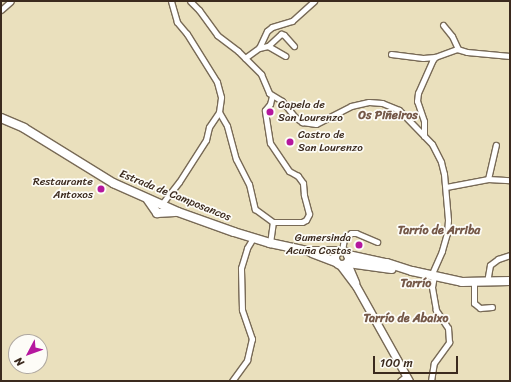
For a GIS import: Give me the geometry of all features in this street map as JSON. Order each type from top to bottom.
[{"type":"main road","name":"Estrada de Camposancos","points":[[1,118],[24,128],[106,180],[148,200],[159,209],[178,212],[270,243],[343,259],[360,265],[412,271]]},
{"type":"main road","name":"Estrada de Camposancos","points":[[308,251],[343,259],[387,263],[433,276],[474,282],[510,281]]},
{"type":"street","points":[[1,10],[11,1]]},
{"type":"street","points":[[159,209],[179,182],[206,140],[209,127],[219,112],[221,97],[217,82],[187,34],[177,22],[171,1]]},
{"type":"street","points":[[190,1],[199,10],[217,35],[245,58],[260,74],[272,96],[282,101],[294,117],[302,122],[316,124],[351,106],[361,103],[382,103],[399,110],[437,151],[442,162],[446,187],[447,233],[433,276],[432,287],[436,310],[448,328],[449,342],[434,363],[431,381]]},
{"type":"street","points":[[259,48],[267,31],[272,27],[292,21],[314,1]]},
{"type":"street","points":[[443,25],[452,36],[458,49]]},
{"type":"street","points":[[245,58],[259,48],[268,46],[279,35],[283,34],[294,46]]},
{"type":"street","points":[[268,46],[285,56]]},
{"type":"street","points":[[391,54],[423,58],[435,57],[447,51],[458,49],[510,56]]},
{"type":"street","points":[[424,136],[424,121],[417,101],[418,93],[435,57]]},
{"type":"street","points":[[219,112],[227,126],[236,159],[249,184],[255,209],[273,222],[302,222],[306,220],[309,214],[303,183],[298,176],[289,172],[270,143],[265,110],[270,104],[272,96]]},
{"type":"street","points":[[488,180],[496,145]]},
{"type":"street","points":[[446,187],[488,180],[510,180]]},
{"type":"street","points":[[270,243],[273,222]]},
{"type":"street","points":[[377,242],[356,233],[351,233],[344,239],[343,259],[356,286],[407,378],[400,381]]},
{"type":"street","points":[[232,381],[247,360],[252,339],[242,310],[241,268],[247,248],[253,238]]},
{"type":"street","points":[[487,282],[490,265],[510,255]]},
{"type":"street","points":[[343,259],[352,272],[356,286]]},
{"type":"street","points":[[352,272],[355,267],[360,265]]},
{"type":"street","points":[[474,282],[474,303],[480,308],[492,307]]},
{"type":"place","name":"Capela de San Lourenzo","points":[[270,112]]},
{"type":"place","name":"Castro de San Lourenzo","points":[[290,142]]},
{"type":"place","name":"Restaurante Antoxos","points":[[101,189]]},
{"type":"place","name":"Gumersinda Acuña Costas","points":[[359,245]]},
{"type":"district","name":"Os Piñeiros","points":[[388,116]]},
{"type":"district","name":"Tarrío de Arriba","points":[[439,231]]},
{"type":"district","name":"Tarrío","points":[[416,284]]},
{"type":"district","name":"Tarrío de Abaixo","points":[[406,319]]}]
